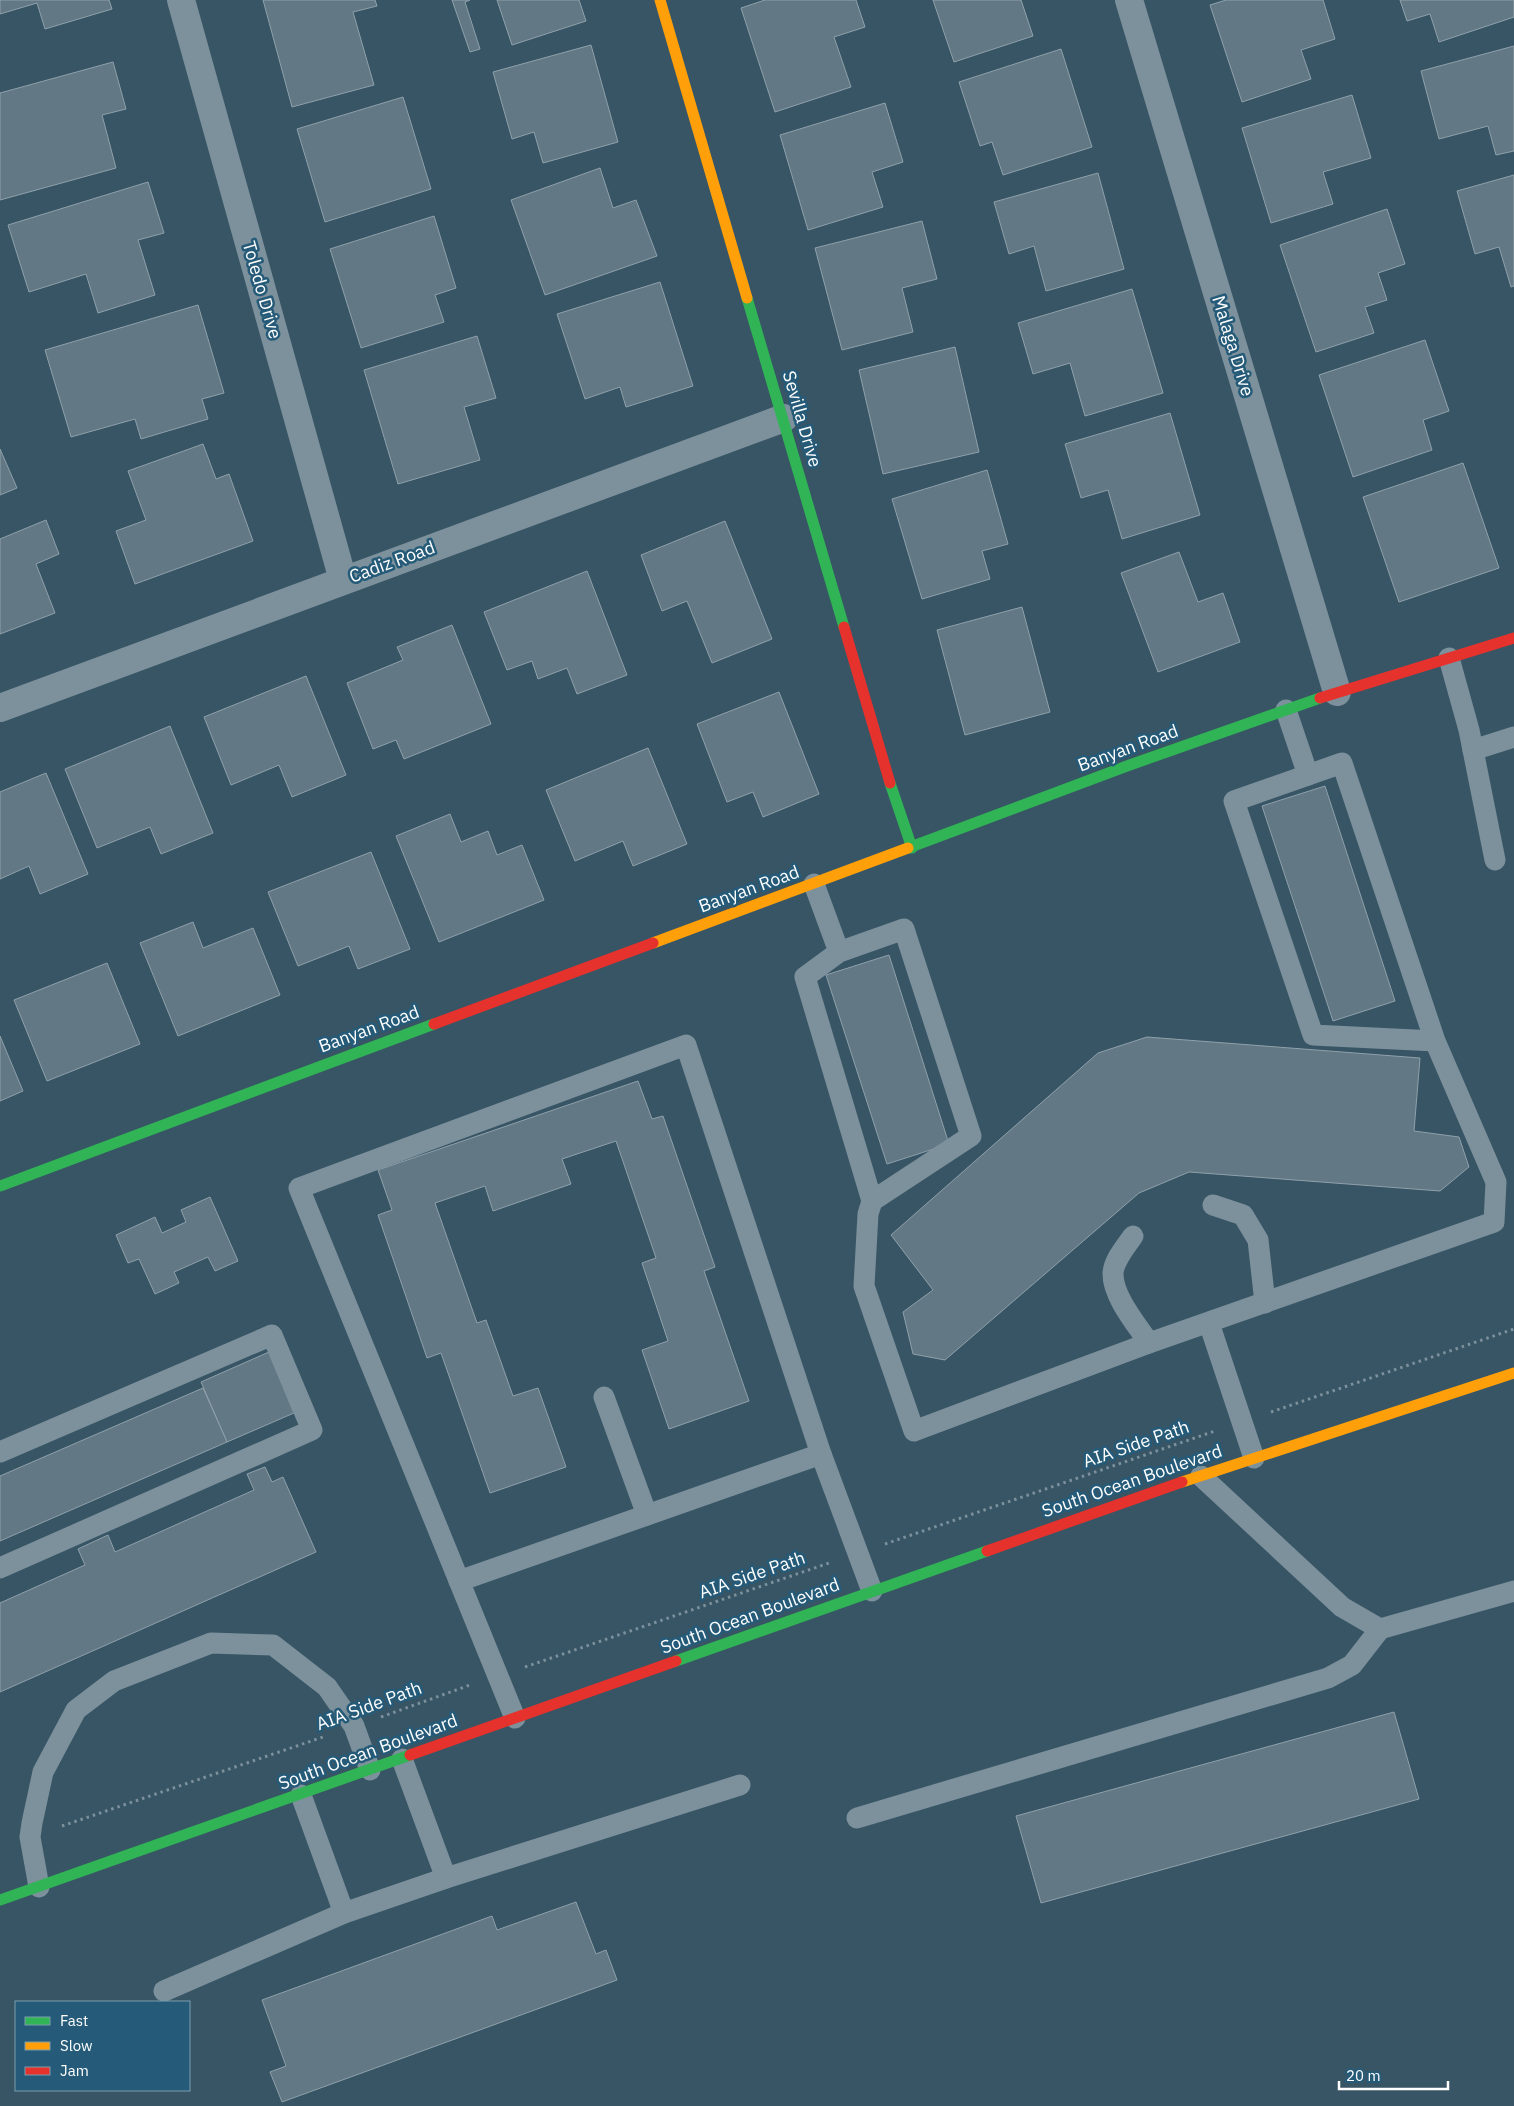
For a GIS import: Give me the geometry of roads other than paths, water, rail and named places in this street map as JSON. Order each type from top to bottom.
[{"type":"street","name":"Toledo Drive","points":[[181,0],[343,580]]},
{"type":"street","name":"Sevilla Drive","points":[[660,0],[896,804],[912,848]]},
{"type":"street","name":"Malaga Drive","points":[[1129,0],[1336,692]]},
{"type":"street","name":"Cadiz Road","points":[[0,708],[784,418]]},
{"type":"street","name":"Banyan Road","points":[[0,1186],[319,1066],[912,848],[1127,766],[1336,692],[1514,638]]},
{"type":"street","name":"South Ocean Boulevard","points":[[0,1900],[1201,1476],[1514,1373]]},
{"type":"lane","points":[[1449,658],[1473,750],[1495,860]]},
{"type":"lane","points":[[1286,710],[1308,775]]},
{"type":"lane","points":[[1473,750],[1514,737]]},
{"type":"lane","points":[[872,1201],[971,1136],[904,929],[839,952],[805,977],[872,1201],[868,1214],[864,1286],[914,1431],[1149,1343],[1494,1222],[1496,1182],[1435,1042],[1342,762],[1234,801],[1313,1035],[1435,1042]]},
{"type":"lane","points":[[814,884],[839,952]]},
{"type":"lane","points":[[514,1718],[299,1188],[686,1045],[821,1454],[872,1591]]},
{"type":"lane","points":[[1213,1205],[1243,1215],[1258,1240],[1265,1303]]},
{"type":"lane","points":[[1132,1236],[1121,1253],[1113,1274],[1121,1301],[1149,1343]]},
{"type":"lane","points":[[1209,1323],[1254,1458]]},
{"type":"lane","points":[[0,1452],[272,1334],[312,1430],[0,1568]]},
{"type":"lane","points":[[604,1397],[647,1515]]},
{"type":"lane","points":[[459,1581],[821,1454]]},
{"type":"lane","points":[[1201,1476],[1342,1607],[1380,1629]]},
{"type":"lane","points":[[857,1818],[1328,1678],[1352,1666],[1380,1629],[1514,1591]]},
{"type":"lane","points":[[39,1886],[30,1837],[44,1772],[76,1710],[114,1682],[211,1643],[273,1645],[327,1687],[354,1726],[370,1770]]},
{"type":"lane","points":[[402,1759],[446,1878]]},
{"type":"lane","points":[[164,1991],[344,1914],[446,1878],[740,1785]]},
{"type":"lane","points":[[301,1795],[344,1914]]}]
